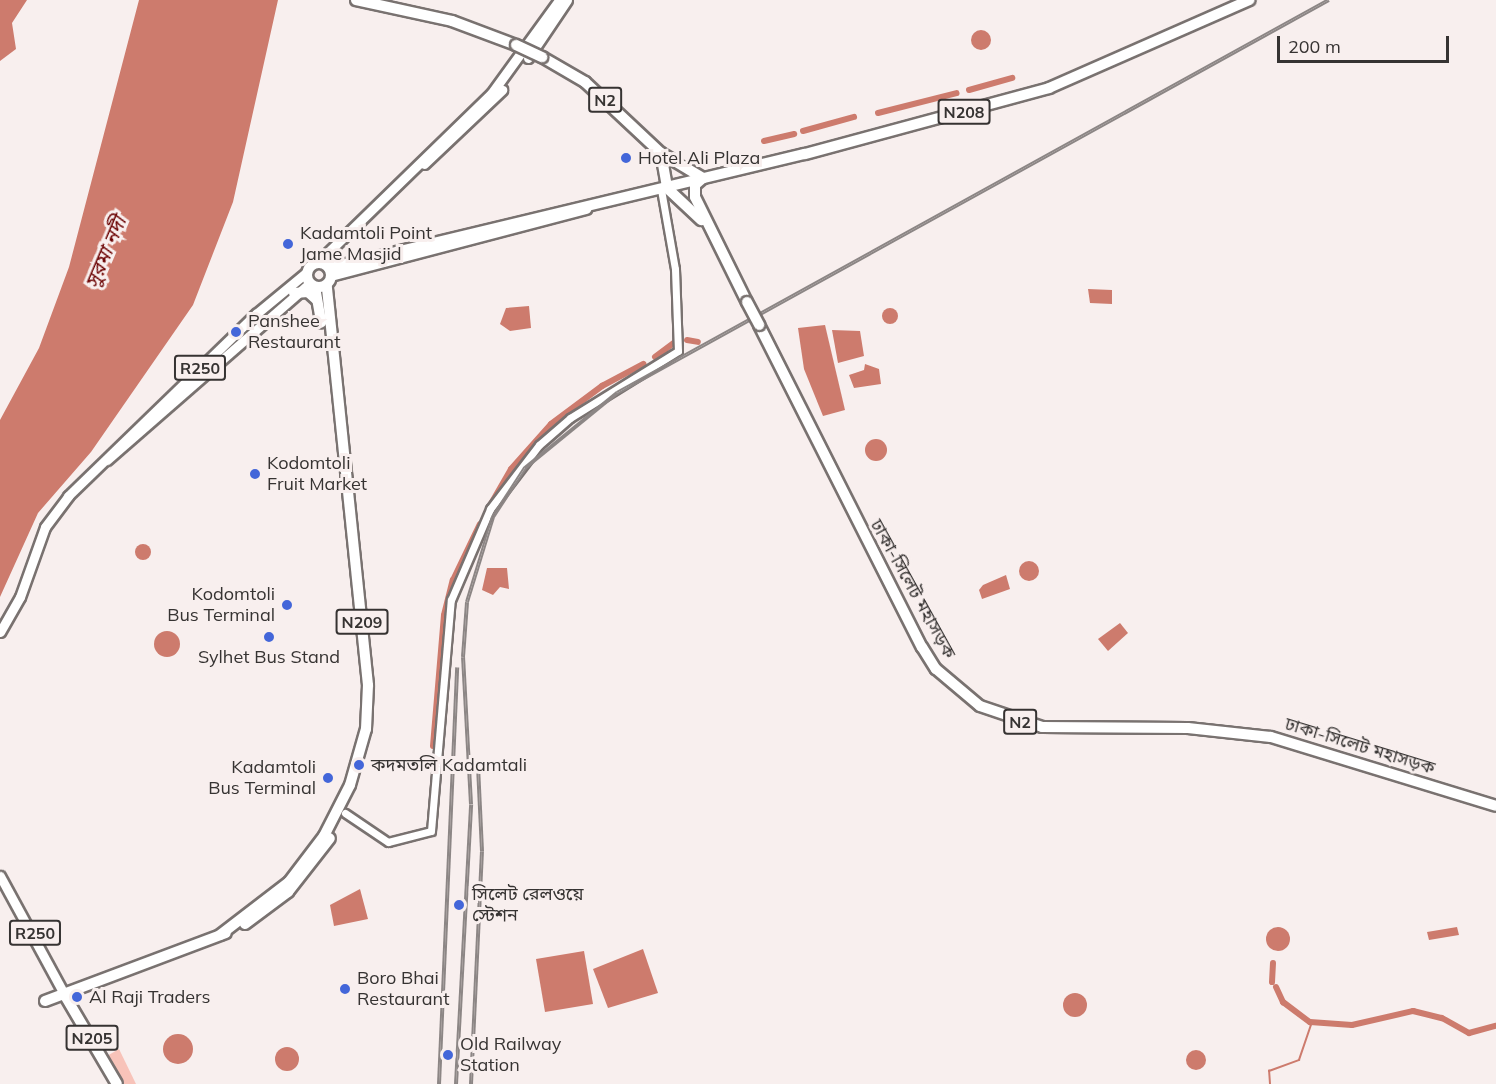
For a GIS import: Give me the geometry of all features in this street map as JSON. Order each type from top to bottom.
[{"type":"highway","name":"N2","points":[[356,0],[452,21],[542,57],[585,82],[661,153],[703,178]]},
{"type":"highway","name":"N208","points":[[664,189],[1049,88],[1249,0]]},
{"type":"highway","points":[[322,280],[347,262],[664,189],[661,153]]},
{"type":"highway","name":"ঢাকা-সিলেট মহাসড়ক","points":[[703,178],[694,190],[706,226],[759,325],[922,647],[936,669],[980,706],[1042,727],[1188,728],[1271,737],[1496,806]]},
{"type":"highway","name":"ঢাকা-সিলেট মহাসড়ক","points":[[664,189],[706,226]]},
{"type":"highway","points":[[322,280],[592,206]]},
{"type":"highway","points":[[307,272],[317,263],[322,280]]},
{"type":"highway","name":"N209","points":[[307,272],[322,280]]},
{"type":"highway","name":"N209","points":[[322,280],[318,303],[348,494]]},
{"type":"highway","name":"N209","points":[[64,994],[235,930],[288,892],[345,813],[362,750],[368,685],[322,280]]},
{"type":"highway","points":[[294,293],[312,293],[318,303]]},
{"type":"highway","name":"N209","points":[[220,935],[296,873],[335,817],[362,750]]},
{"type":"highway","points":[[45,1001],[64,994]]},
{"type":"highway","name":"N205","points":[[64,994],[117,1084]]},
{"type":"main road","points":[[424,164],[518,62],[559,0]]},
{"type":"main road","points":[[317,263],[340,245],[424,164],[489,106],[567,0]]},
{"type":"main road","points":[[340,245],[338,259],[347,262]]},
{"type":"main road","points":[[322,280],[340,245]]},
{"type":"main road","name":"R250","points":[[0,632],[20,597],[45,526],[95,467],[307,272]]},
{"type":"main road","name":"R250","points":[[95,467],[131,444],[294,293],[322,280]]},
{"type":"main road","name":"R250","points":[[0,876],[64,994]]},
{"type":"street","points":[[345,813],[388,842],[431,831],[451,600],[490,509],[539,445],[570,418],[678,351],[675,269],[664,189]]},
{"type":"shaded area","points":[[119,1049],[136,1084],[121,1084],[107,1056]]},
{"type":"water","points":[[0,0],[27,0],[12,23],[16,49],[0,61]]},
{"type":"water","name":"সুরমা নদী","points":[[139,0],[278,0],[233,202],[193,305],[91,452],[38,513],[0,597],[0,420],[39,348],[69,267]]},
{"type":"water","points":[[981,30],[988,33],[991,40],[988,47],[981,50],[974,47],[971,40],[974,33]]},
{"type":"water","points":[[1088,289],[1112,290],[1112,304],[1090,303]]},
{"type":"water","points":[[529,306],[531,328],[510,331],[500,324],[506,308]]},
{"type":"water","points":[[890,308],[898,316],[890,324],[882,316]]},
{"type":"water","points":[[825,325],[845,410],[823,416],[804,369],[798,328]]},
{"type":"water","points":[[832,330],[860,331],[864,356],[838,363]]},
{"type":"water","points":[[865,364],[879,369],[881,384],[854,388],[849,375],[864,370]]},
{"type":"water","points":[[876,439],[886,446],[887,450],[880,460],[876,461],[866,454],[865,450],[872,440]]},
{"type":"water","points":[[143,544],[151,552],[143,560],[135,552]]},
{"type":"water","points":[[1029,561],[1036,564],[1039,571],[1036,578],[1029,581],[1022,578],[1019,571],[1022,564]]},
{"type":"water","points":[[487,568],[507,568],[509,589],[500,587],[493,595],[482,590]]},
{"type":"water","points":[[1006,575],[1010,589],[982,599],[979,590],[983,585]]},
{"type":"water","points":[[1120,623],[1128,633],[1108,651],[1098,639]]},
{"type":"water","points":[[167,631],[177,634],[180,644],[177,654],[167,657],[157,654],[154,644],[157,634]]},
{"type":"water","points":[[360,889],[368,919],[334,926],[330,905]]},
{"type":"water","points":[[1278,927],[1286,931],[1290,939],[1286,947],[1278,951],[1270,947],[1266,939],[1270,931]]},
{"type":"water","points":[[1457,927],[1459,935],[1429,940],[1427,932]]},
{"type":"water","points":[[643,949],[658,993],[608,1008],[593,969]]},
{"type":"water","points":[[584,951],[593,1004],[545,1012],[536,959]]},
{"type":"water","points":[[1075,993],[1084,996],[1087,1005],[1084,1014],[1075,1017],[1066,1014],[1063,1005],[1066,996]]},
{"type":"water","points":[[178,1034],[189,1038],[193,1049],[189,1060],[178,1064],[167,1060],[163,1049],[167,1038]]},
{"type":"water","points":[[287,1047],[295,1051],[299,1059],[295,1067],[287,1071],[279,1067],[275,1059],[279,1051]]},
{"type":"water","points":[[1196,1050],[1203,1053],[1206,1060],[1203,1067],[1196,1070],[1189,1067],[1186,1060],[1189,1053]]},
{"type":"waterway","points":[[969,90],[1012,78]]},
{"type":"waterway","points":[[878,113],[957,93]]},
{"type":"waterway","points":[[803,131],[854,117]]},
{"type":"waterway","points":[[764,141],[794,134]]},
{"type":"waterway","points":[[687,340],[698,342]]},
{"type":"waterway","points":[[655,357],[676,341]]},
{"type":"waterway","points":[[488,509],[511,469],[551,424],[602,386],[643,364]]},
{"type":"waterway","points":[[433,746],[444,615],[453,580],[480,524]]},
{"type":"waterway","points":[[1272,982],[1273,963]]},
{"type":"waterway","points":[[1276,987],[1283,1002],[1310,1022],[1352,1025],[1413,1011],[1442,1018],[1469,1033],[1496,1026]]},
{"type":"waterway","points":[[1270,1084],[1269,1071],[1299,1060],[1312,1022]]},
{"type":"railway","points":[[456,1084],[471,804],[463,657],[467,602],[493,517],[525,468],[617,393],[1329,0]]},
{"type":"railway","points":[[439,1084],[457,667]]},
{"type":"railway","points":[[471,1084],[482,851],[478,766]]},
{"type":"place","name":"Hotel Ali Plaza","points":[[626,158]]},
{"type":"place","name":"Kadamtoli Point Jame Masjid","points":[[288,244]]},
{"type":"place","name":"Panshee Restaurant","points":[[236,332]]},
{"type":"place","name":"Kodomtoli Fruit Market","points":[[255,474]]},
{"type":"place","name":"Kodomtoli Bus Terminal","points":[[287,605]]},
{"type":"place","name":"Sylhet Bus Stand","points":[[269,637]]},
{"type":"place","name":"কদমতলি Kadamtali","points":[[359,765]]},
{"type":"place","name":"Kadamtoli Bus Terminal","points":[[328,778]]},
{"type":"place","name":"সিলেট রেলওয়ে স্টেশন","points":[[459,905]]},
{"type":"place","name":"Boro Bhai Restaurant","points":[[345,989]]},
{"type":"place","name":"Al Raji Traders","points":[[77,997]]},
{"type":"place","name":"Old Railway Station","points":[[448,1055]]}]
